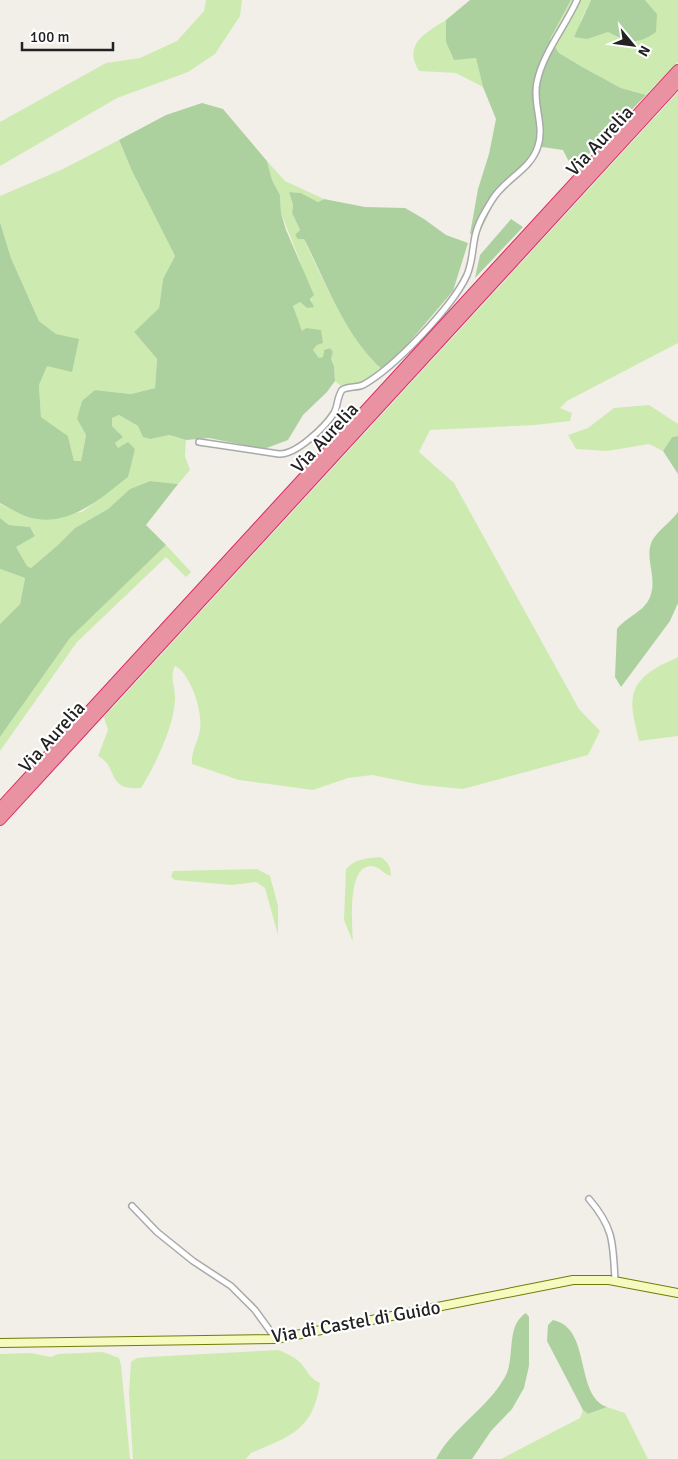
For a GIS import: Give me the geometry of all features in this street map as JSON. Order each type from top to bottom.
[{"type":"highway","name":"Via Aurelia","points":[[0,808],[678,70]]},
{"type":"highway","name":"Via Aurelia","points":[[0,820],[678,82]]},
{"type":"street","points":[[199,442],[279,454],[292,452],[329,419],[336,408],[342,390],[361,386],[368,382],[392,362],[435,319],[467,274],[473,255],[474,241],[484,212],[497,191],[527,165],[537,149],[541,132],[536,98],[537,82],[577,0]]},
{"type":"street","points":[[589,1198],[605,1219],[611,1232],[615,1281]]},
{"type":"street","points":[[132,1206],[157,1232],[193,1262],[232,1286],[255,1310],[276,1338]]},
{"type":"street","name":"Via di Castel di Guido","points":[[0,1343],[276,1338],[304,1335],[557,1282],[593,1279],[615,1281],[678,1293]]},
{"type":"green space","points":[[206,0],[242,0],[240,16],[215,54],[188,72],[117,98],[0,166],[0,122],[106,63],[140,58],[177,41],[204,11]]},
{"type":"green space","points":[[470,0],[571,0],[550,39],[559,53],[621,88],[646,95],[581,162],[569,162],[563,150],[535,146],[527,162],[500,190],[478,236],[470,234],[478,189],[489,154],[496,119],[483,87],[476,58],[454,60],[446,42],[446,20]]},
{"type":"green space","points":[[571,0],[591,0],[581,20],[588,39],[608,32],[628,42],[657,14],[645,0],[678,0],[678,62],[646,95],[621,88],[584,68],[559,53],[550,39]]},
{"type":"green space","points":[[591,0],[645,0],[657,14],[656,32],[637,41],[627,40],[608,32],[588,39],[574,37]]},
{"type":"green space","points":[[446,20],[447,42],[476,57],[483,87],[456,73],[419,71],[415,62],[415,46],[424,35]]},
{"type":"green space","points":[[678,92],[678,343],[567,401],[560,408],[572,413],[570,421],[535,425],[430,430],[419,452],[454,483],[579,709],[600,731],[588,755],[463,789],[422,785],[372,775],[348,778],[313,790],[239,780],[192,764],[200,730],[200,714],[191,685],[181,670],[175,666],[173,670],[174,710],[163,745],[152,769],[141,788],[122,786],[117,782],[109,766],[98,756],[108,730],[104,717]]},
{"type":"green space","points":[[202,103],[223,109],[267,161],[272,180],[280,195],[281,213],[286,230],[314,295],[310,299],[314,307],[307,308],[300,302],[293,306],[302,331],[306,328],[321,330],[323,343],[317,345],[313,350],[319,358],[323,357],[324,350],[330,348],[333,352],[331,359],[334,366],[335,381],[327,392],[303,415],[288,440],[264,449],[209,438],[186,440],[169,435],[151,439],[143,437],[138,426],[119,415],[112,418],[112,426],[123,437],[115,443],[118,448],[128,442],[135,449],[128,477],[82,510],[69,515],[56,519],[42,520],[21,514],[0,503],[0,222],[11,258],[39,321],[56,334],[79,339],[72,372],[47,366],[39,385],[41,417],[68,436],[74,461],[81,461],[86,435],[77,419],[82,401],[95,390],[131,394],[155,388],[157,359],[134,332],[159,308],[163,279],[175,256],[132,171],[119,140],[166,115]]},
{"type":"green space","points":[[119,140],[132,171],[175,256],[163,279],[159,308],[134,332],[157,359],[155,388],[131,394],[95,390],[77,419],[86,435],[81,461],[74,461],[68,436],[41,417],[39,385],[56,334],[39,321],[11,258],[0,222],[0,196],[63,169]]},
{"type":"green space","points":[[267,161],[285,181],[324,199],[318,202],[301,193],[289,192],[293,205],[292,213],[331,296],[356,338],[382,369],[361,384],[342,387],[335,381],[334,366],[331,359],[333,352],[330,348],[324,350],[323,357],[319,358],[313,350],[317,345],[300,328],[293,306],[300,302],[307,308],[312,302],[300,261],[281,213],[280,195],[272,180]]},
{"type":"green space","points":[[289,192],[301,193],[318,202],[324,199],[365,207],[405,208],[446,235],[468,243],[453,291],[407,345],[382,369],[369,356],[347,325],[304,239],[298,239],[295,235],[300,230],[292,213],[293,205]]},
{"type":"green space","points":[[511,219],[523,227],[475,278],[480,255]]},
{"type":"green space","points":[[649,405],[678,424],[678,436],[672,437],[663,451],[649,444],[607,451],[576,449],[568,435],[588,428],[614,408]]},
{"type":"green space","points":[[119,415],[138,426],[151,439],[168,435],[186,440],[185,456],[190,470],[178,484],[150,481],[130,489],[108,509],[75,528],[31,568],[27,566],[16,547],[35,535],[30,527],[9,525],[0,518],[0,504],[28,517],[82,512],[128,477],[115,442],[116,432],[112,426],[112,418]]},
{"type":"green space","points":[[678,436],[678,474],[663,451],[672,437]]},
{"type":"green space","points":[[150,481],[178,484],[146,525],[166,545],[70,638],[0,737],[0,624],[20,604],[25,578],[0,569],[0,518],[9,525],[30,527],[35,536],[16,547],[27,566],[31,568],[75,528],[108,509],[130,489]]},
{"type":"green space","points":[[678,512],[678,603],[670,621],[621,687],[615,677],[617,629],[644,607],[650,597],[653,583],[649,554],[652,541]]},
{"type":"green space","points":[[166,545],[191,572],[186,577],[166,557],[77,642],[0,751],[0,737],[70,638]]},
{"type":"green space","points":[[0,569],[25,578],[20,604],[0,624]]},
{"type":"green space","points":[[678,657],[678,736],[639,741],[632,700],[634,691],[638,683],[646,676],[659,666]]},
{"type":"green space","points":[[380,857],[388,865],[391,876],[377,867],[371,866],[363,869],[358,876],[354,886],[352,911],[353,942],[344,920],[346,869],[357,861]]},
{"type":"green space","points":[[257,869],[270,876],[278,906],[278,935],[265,888],[256,882],[232,885],[175,880],[171,877],[173,871]]},
{"type":"green space","points":[[526,1313],[529,1317],[529,1366],[524,1388],[512,1409],[491,1431],[472,1459],[436,1459],[451,1437],[489,1399],[505,1377],[510,1360],[515,1326]]},
{"type":"green space","points":[[553,1320],[565,1326],[573,1335],[579,1348],[590,1389],[597,1400],[607,1407],[588,1414],[583,1410],[547,1341],[548,1325]]},
{"type":"green space","points":[[279,1350],[301,1363],[312,1378],[320,1383],[317,1399],[312,1411],[306,1421],[289,1436],[251,1453],[246,1459],[133,1459],[129,1393],[131,1362],[137,1358],[148,1357]]},
{"type":"green space","points":[[103,1352],[119,1358],[121,1365],[130,1459],[0,1459],[0,1354],[30,1353],[51,1357],[58,1354]]},
{"type":"green space","points":[[607,1407],[625,1413],[648,1459],[501,1459],[580,1418],[583,1410],[588,1414]]}]
